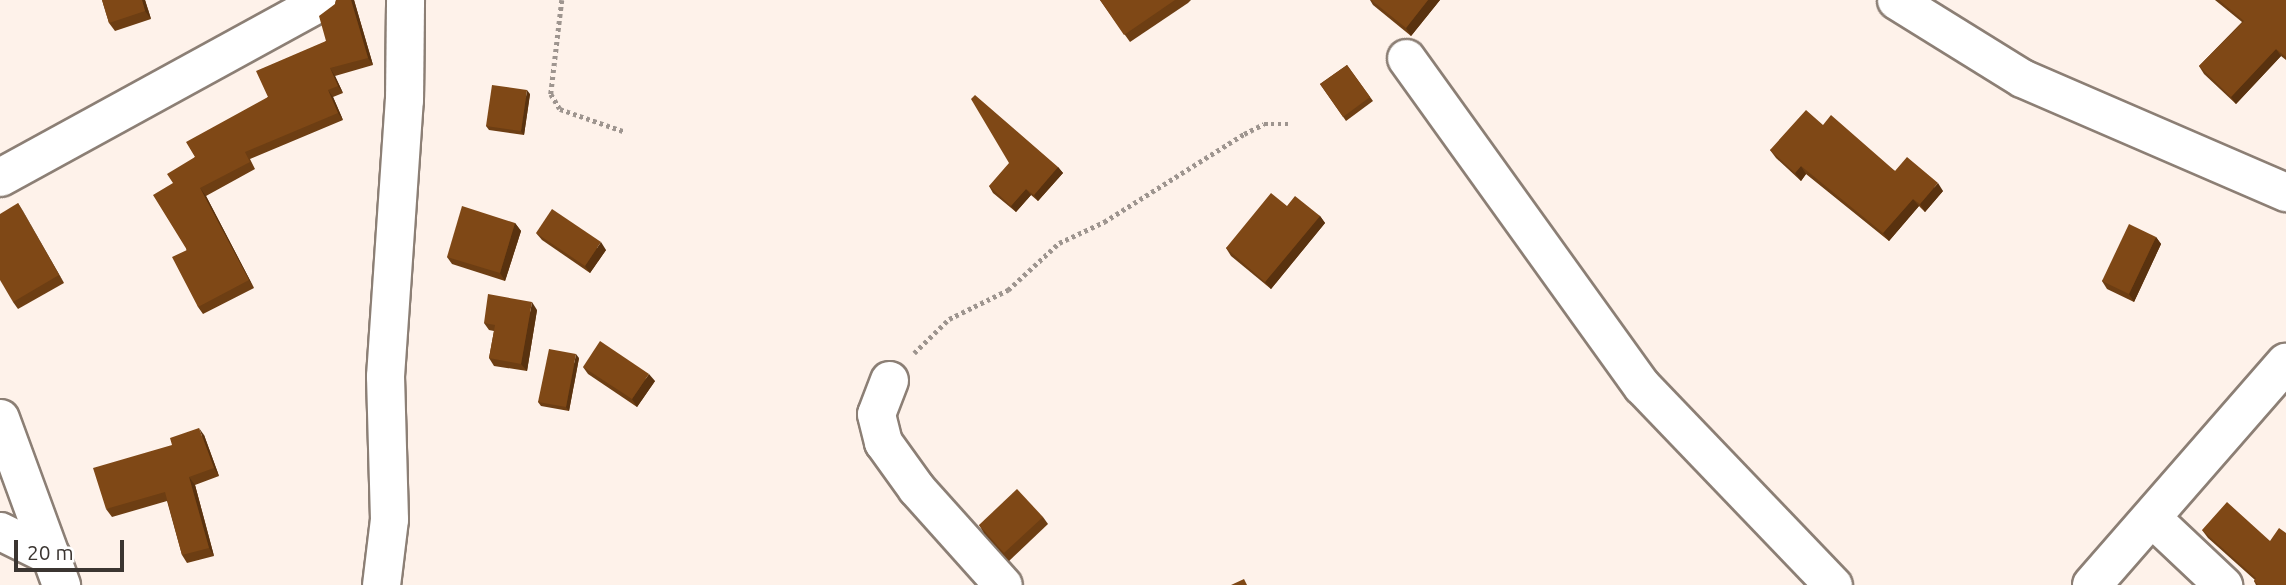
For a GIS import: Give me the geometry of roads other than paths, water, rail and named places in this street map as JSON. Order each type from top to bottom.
[{"type":"main road","points":[[2092,585],[2286,363]]},
{"type":"street","points":[[0,177],[323,0]]},
{"type":"street","points":[[381,585],[389,519],[385,376],[404,100],[405,0]]},
{"type":"street","points":[[1896,0],[2022,78],[2286,192]]},
{"type":"street","points":[[1406,58],[1642,386],[1833,585]]},
{"type":"street","points":[[889,380],[876,414],[883,442],[916,488],[1003,585]]},
{"type":"street","points":[[0,418],[56,571]]},
{"type":"street","points":[[2152,518],[2223,585]]},
{"type":"street","points":[[0,531],[56,571]]}]
